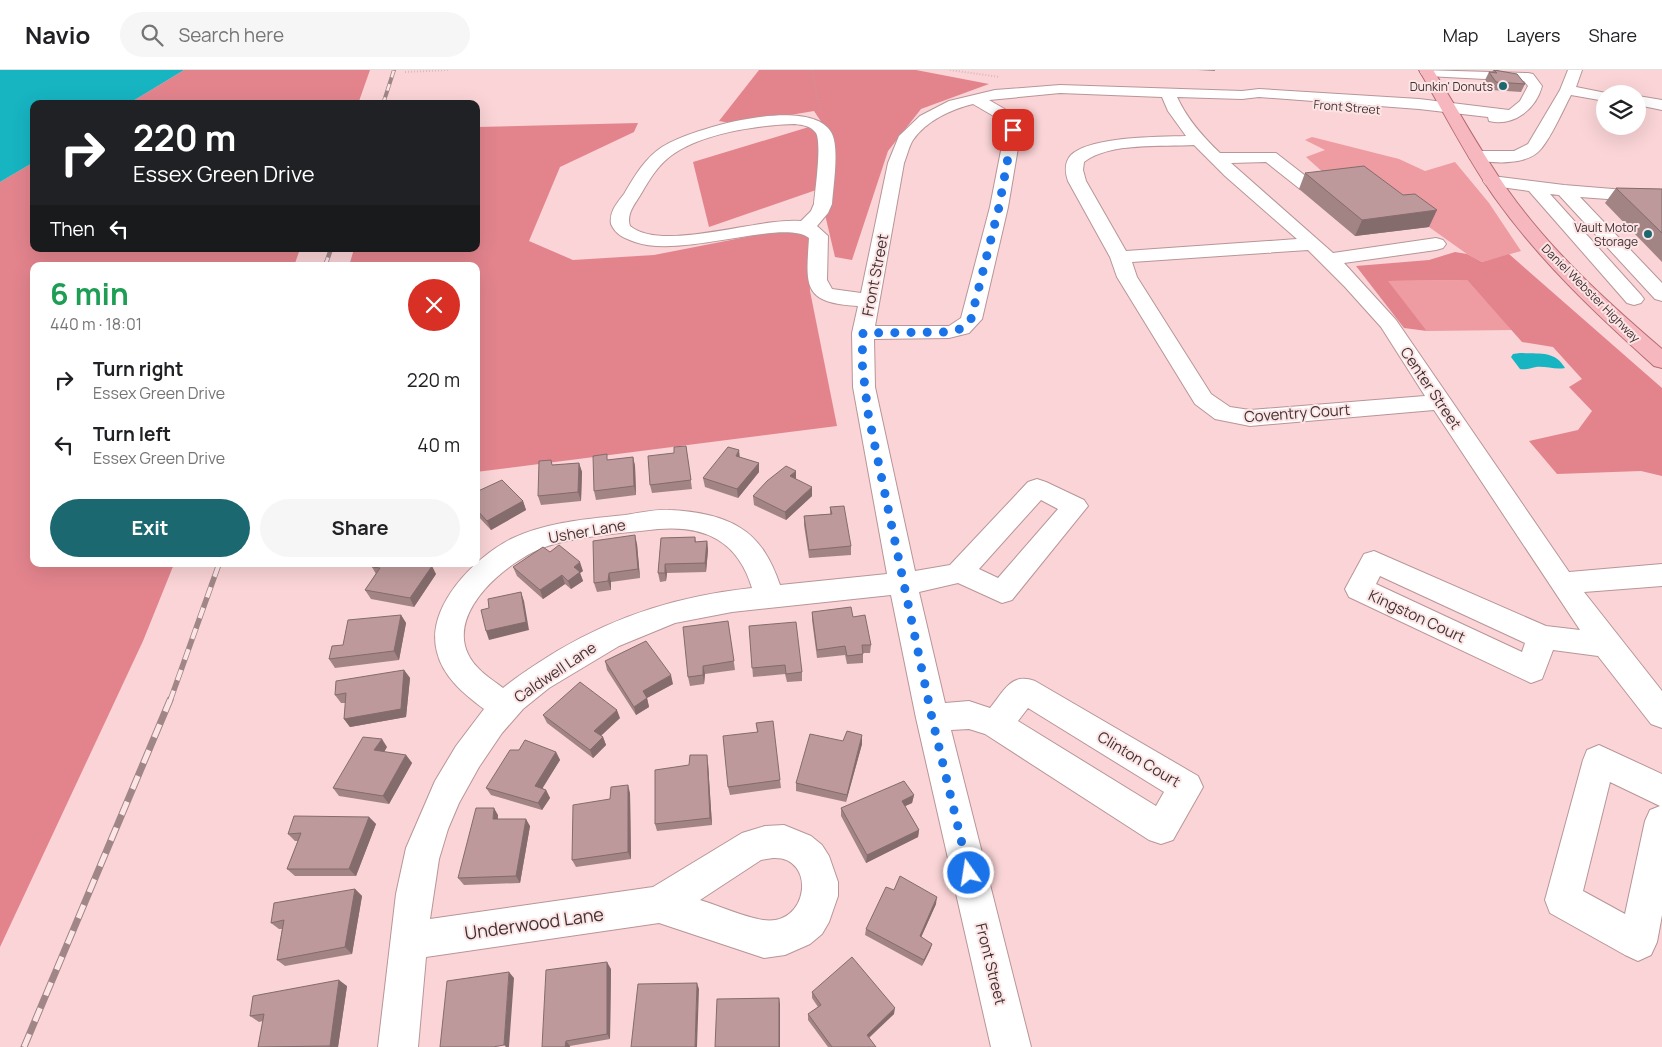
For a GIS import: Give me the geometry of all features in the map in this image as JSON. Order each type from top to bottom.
[{"type":"main road","name":"Daniel Webster Highway","points":[[1427,71],[1492,181],[1539,242],[1594,299],[1662,362]]},
{"type":"street","points":[[1476,155],[1510,157],[1529,152],[1534,147],[1567,90],[1575,70]]},
{"type":"street","points":[[1427,71],[1464,72],[1528,74],[1534,83],[1535,90],[1530,100],[1515,112],[1479,92],[1464,72]]},
{"type":"street","name":"Front Street","points":[[1011,1047],[932,718],[902,583],[866,404],[862,362],[863,333],[896,163],[906,139],[915,128],[940,110],[974,98],[1036,89],[1242,95],[1266,100],[1450,111],[1500,118],[1515,112]]},
{"type":"street","points":[[1567,90],[1596,95]]},
{"type":"street","name":"Center Street","points":[[1167,92],[1174,107],[1199,140],[1321,251],[1371,302],[1389,324],[1562,583],[1607,645],[1662,714]]},
{"type":"street","points":[[863,333],[949,332],[961,329],[971,319],[999,207],[1013,130],[1012,124],[1006,118],[974,98]]},
{"type":"street","points":[[1646,102],[1662,105]]},
{"type":"street","points":[[808,226],[819,213],[823,204],[827,142],[825,132],[809,122],[786,119],[733,128],[686,141],[666,152],[653,165],[618,219],[620,226],[633,237],[648,242],[665,244],[688,242],[778,226],[794,224],[808,226],[817,231],[820,236],[816,277],[821,291],[827,296],[838,299],[868,300]]},
{"type":"street","name":"Coventry Court","points":[[1199,140],[1109,145],[1090,150],[1077,159],[1074,170],[1077,181],[1120,256],[1127,277],[1203,399],[1223,414],[1250,418],[1441,402]]},
{"type":"street","points":[[1218,158],[1270,156],[1306,184]]},
{"type":"street","points":[[1492,181],[1564,190],[1662,198]]},
{"type":"street","points":[[1536,187],[1634,299]]},
{"type":"street","points":[[1564,190],[1662,294]]},
{"type":"street","points":[[1120,256],[1321,251],[1436,244]]},
{"type":"street","points":[[1594,299],[1662,299]]},
{"type":"street","name":"Usher Lane","points":[[505,707],[472,682],[456,662],[449,640],[452,616],[465,593],[482,574],[507,554],[529,543],[555,534],[666,519],[710,525],[730,534],[744,544],[763,573],[769,596]]},
{"type":"street","name":"Kingston Court","points":[[1542,637],[1531,670],[1359,589],[1374,561],[1542,637],[1607,645]]},
{"type":"street","name":"Caldwell Lane","points":[[398,1047],[399,1018],[415,889],[424,848],[439,809],[462,767],[505,707],[555,668],[596,644],[636,624],[670,612],[769,596],[945,578],[960,572]]},
{"type":"street","points":[[1562,583],[1662,575]]},
{"type":"street","name":"Clinton Court","points":[[932,718],[969,715],[996,724],[1161,828],[1186,786],[1024,690],[996,724]]},
{"type":"street","points":[[1662,791],[1599,760],[1563,900],[1638,942],[1662,821]]},
{"type":"street","name":"Underwood Lane","points":[[409,941],[659,905]]},
{"type":"path","points":[[405,72],[449,70]]},
{"type":"path","points":[[812,70],[825,132]]},
{"type":"shaded area","points":[[184,70],[370,70],[359,100],[135,100]]},
{"type":"shaded area","points":[[759,70],[916,70],[989,84],[921,109],[888,151],[852,260],[835,257],[819,189],[709,227],[693,162],[822,123],[814,111],[736,124],[719,121]]},
{"type":"shaded area","points":[[638,123],[634,132],[560,167],[529,241],[573,260],[654,255],[808,225],[810,291],[837,426],[480,471],[480,262],[350,262],[353,252],[480,252],[480,127]]},
{"type":"shaded area","points":[[1312,137],[1399,159],[1425,171],[1455,162],[1489,203],[1521,251],[1482,262],[1467,254],[1429,227],[1336,184],[1306,157],[1325,150],[1305,140]]},
{"type":"shaded area","points":[[30,164],[30,252],[299,252],[295,262],[30,262],[30,567],[173,567],[143,641],[0,947],[0,182]]},
{"type":"shaded area","points":[[1455,252],[1467,254],[1482,262],[1509,254],[1662,388],[1662,476],[1641,471],[1557,474],[1529,441],[1578,430],[1592,411],[1569,387],[1582,379],[1553,347],[1522,342],[1467,280],[1388,281],[1427,331],[1404,328],[1356,266],[1429,260]]},
{"type":"shaded area","points":[[1467,280],[1512,330],[1427,331],[1387,281]]},
{"type":"water","points":[[0,70],[184,70],[135,100],[30,100],[30,164],[0,182]]},
{"type":"water","points":[[1513,354],[1546,354],[1556,358],[1565,368],[1536,367],[1520,369],[1511,357]]},
{"type":"building","points":[[1494,70],[1517,74],[1525,84],[1496,82],[1489,72],[1497,73]]},
{"type":"building","points":[[1364,166],[1403,195],[1415,194],[1437,210],[1362,220],[1305,173]]},
{"type":"building","points":[[1616,188],[1662,189],[1662,233]]},
{"type":"building","points":[[686,446],[691,480],[650,485],[648,456],[674,453],[674,447]]},
{"type":"building","points":[[728,447],[739,450],[736,456],[759,463],[737,489],[703,478]]},
{"type":"building","points":[[607,454],[607,460],[633,457],[634,486],[594,491],[593,456]]},
{"type":"building","points":[[551,460],[552,465],[579,463],[578,492],[538,496],[539,461]]},
{"type":"building","points":[[786,466],[796,471],[790,476],[812,487],[785,512],[753,496],[767,481]]},
{"type":"building","points":[[502,480],[523,501],[487,521],[480,513],[480,490]]},
{"type":"building","points":[[844,506],[851,546],[809,550],[804,516],[832,514],[830,507]]},
{"type":"building","points":[[635,535],[638,569],[609,573],[608,581],[594,583],[593,541]]},
{"type":"building","points":[[695,537],[695,542],[707,541],[705,563],[665,564],[665,573],[658,573],[661,538]]},
{"type":"building","points":[[559,545],[580,562],[574,567],[580,572],[568,581],[562,575],[540,590],[513,567],[543,547],[550,552]]},
{"type":"building","points":[[372,567],[431,567],[410,598],[365,590],[380,568]]},
{"type":"building","points":[[521,592],[526,622],[486,631],[481,610],[489,608],[488,599]]},
{"type":"building","points":[[851,607],[853,617],[865,615],[871,645],[862,645],[863,654],[847,656],[845,646],[817,650],[812,612]]},
{"type":"building","points":[[401,615],[394,651],[329,659],[332,646],[343,645],[348,620]]},
{"type":"building","points":[[728,621],[734,661],[703,666],[703,675],[688,677],[683,627]]},
{"type":"building","points":[[796,622],[802,672],[786,674],[785,665],[752,668],[749,626]]},
{"type":"building","points":[[646,641],[671,675],[643,691],[647,698],[634,707],[605,661]]},
{"type":"building","points":[[404,670],[401,709],[344,719],[346,693],[335,695],[336,681]]},
{"type":"building","points":[[580,682],[617,710],[594,731],[603,737],[590,750],[543,715]]},
{"type":"building","points":[[773,721],[780,780],[728,787],[723,736],[758,732],[756,723]]},
{"type":"building","points":[[847,731],[862,735],[847,795],[796,783],[810,734],[843,741]]},
{"type":"building","points":[[363,737],[382,739],[374,750],[406,755],[383,796],[333,788]]},
{"type":"building","points":[[525,740],[556,752],[535,786],[546,790],[538,803],[486,788],[510,750],[519,750]]},
{"type":"building","points":[[690,755],[707,755],[710,818],[655,824],[655,770],[689,765]]},
{"type":"building","points":[[904,781],[914,795],[902,801],[919,830],[867,855],[841,808]]},
{"type":"building","points":[[628,785],[628,852],[572,860],[573,805],[610,799],[611,787]]},
{"type":"building","points":[[476,808],[494,808],[493,819],[526,819],[516,876],[458,878]]},
{"type":"building","points":[[294,816],[369,817],[349,869],[287,869],[301,833],[288,834]]},
{"type":"building","points":[[900,876],[937,897],[920,936],[932,944],[924,960],[866,929],[886,887],[894,890]]},
{"type":"building","points":[[355,889],[345,947],[277,960],[284,920],[271,923],[274,903]]},
{"type":"building","points":[[852,957],[895,1008],[867,1035],[876,1047],[832,1047],[808,1014],[821,1005],[812,992]]},
{"type":"building","points":[[607,962],[607,1034],[566,1041],[565,1047],[542,1047],[546,970]]},
{"type":"building","points":[[509,972],[504,1045],[493,1047],[440,1047],[447,981]]},
{"type":"building","points":[[339,980],[330,1046],[258,1047],[264,1014],[250,1016],[253,996]]},
{"type":"building","points":[[697,983],[695,1047],[631,1047],[638,984]]},
{"type":"building","points":[[779,998],[779,1047],[715,1047],[717,999]]},
{"type":"railway","points":[[384,100],[394,70]]},
{"type":"railway","points":[[326,262],[330,252]]},
{"type":"railway","points":[[170,701],[218,567]]},
{"type":"railway","points":[[24,1047],[170,700]]},
{"type":"place","name":"Dunkin' Donuts","points":[[1503,86]]},
{"type":"place","name":"Vault Motor Storage","points":[[1648,234]]},
{"type":"route","points":[[969,873],[902,583],[868,413],[862,362],[863,333],[949,332],[961,329],[967,325],[971,319],[999,207],[1013,130]]}]
